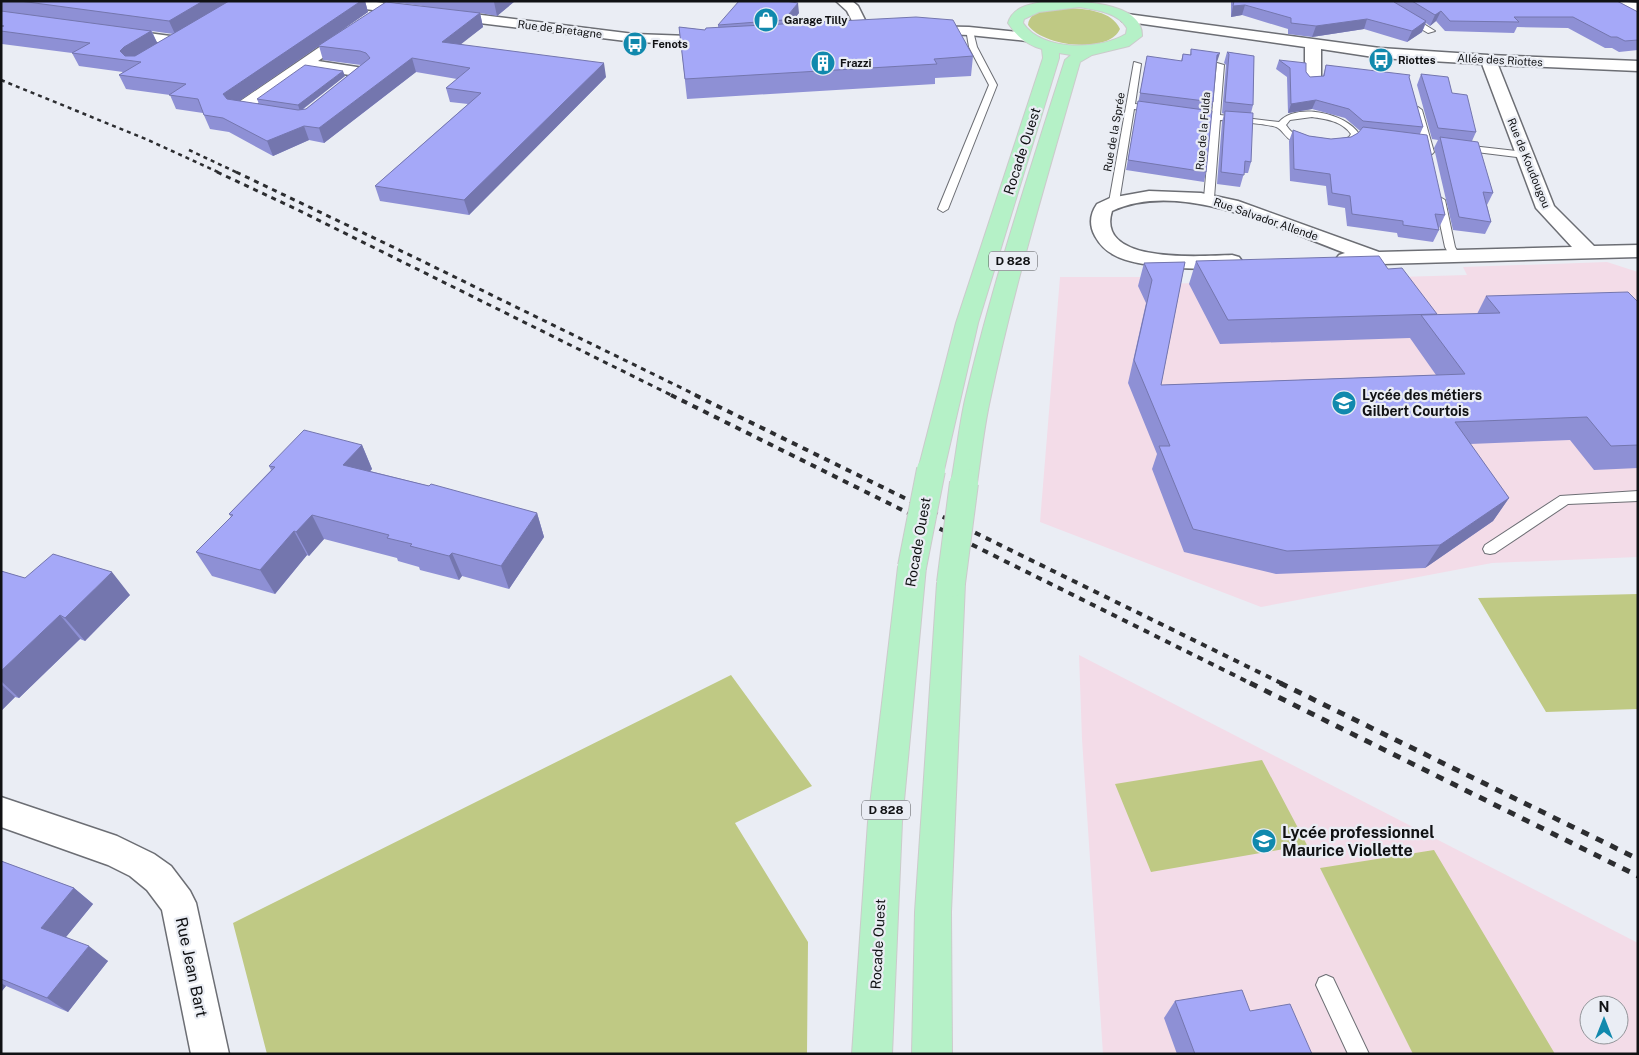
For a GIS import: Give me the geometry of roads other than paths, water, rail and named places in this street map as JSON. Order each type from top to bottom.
[{"type":"main road","points":[[1071,2],[1102,4],[1131,24],[1134,36],[1118,46],[1089,50],[1050,46],[1027,37],[1016,25],[1018,17],[1025,11],[1052,4],[1071,2]]},
{"type":"main road","name":"Rocade Ouest","points":[[872,1054],[885,822],[912,567],[931,470],[968,324],[1051,58],[1050,46]]},
{"type":"main road","name":"Rocade Ouest","points":[[932,1054],[932,912],[951,583],[964,483],[977,402],[998,316],[1030,201],[1073,60],[1089,50]]},
{"type":"street","name":"Rue de Bretagne","points":[[332,1],[634,38],[706,42],[733,40]]},
{"type":"street","points":[[843,1],[853,9],[864,32],[868,11],[857,1]]},
{"type":"street","points":[[1621,1],[1638,8]]},
{"type":"street","points":[[276,114],[239,109],[386,8]]},
{"type":"street","name":"Allée des Riottes","points":[[1131,24],[1185,26],[1380,53],[1488,60],[1638,66]]},
{"type":"street","points":[[968,31],[1016,25]]},
{"type":"street","points":[[906,30],[968,31],[1027,37]]},
{"type":"street","points":[[101,31],[184,38],[157,53]]},
{"type":"street","points":[[1313,44],[1313,80]]},
{"type":"street","name":"Rue de Koudougou","points":[[1488,60],[1545,208],[1588,253]]},
{"type":"street","points":[[302,64],[364,72],[334,95]]},
{"type":"street","name":"Rue Salvador Allende","points":[[1114,202],[1137,198],[1209,198],[1231,204],[1377,258]]},
{"type":"street","points":[[1114,202],[1104,208],[1100,222],[1101,231],[1106,240],[1118,249],[1134,256],[1152,261],[1251,260]]},
{"type":"street","name":"Rue Salvador Allende","points":[[1328,259],[1638,251]]},
{"type":"street","name":"Rue Jean Bart","points":[[1,812],[117,852],[142,864],[159,878],[178,903],[210,1054]]},
{"type":"lane","points":[[1388,1],[1395,10],[1431,31]]},
{"type":"lane","points":[[944,209],[993,86],[973,47],[968,31]]},
{"type":"lane","name":"Rue de la Sprée","points":[[1114,202],[1137,64]]},
{"type":"lane","name":"Rue de la Fulda","points":[[1209,198],[1220,65]]},
{"type":"lane","points":[[1416,105],[1431,161]]},
{"type":"lane","points":[[1130,106],[1159,110]]},
{"type":"lane","points":[[1188,113],[1281,125]]},
{"type":"lane","points":[[1317,114],[1341,121],[1359,135],[1340,146],[1319,146],[1297,140],[1283,130],[1281,125],[1282,121],[1293,115],[1317,114]]},
{"type":"lane","points":[[1454,147],[1524,155]]},
{"type":"lane","points":[[1437,188],[1450,247],[1456,256]]},
{"type":"lane","points":[[1490,549],[1565,499],[1638,496]]},
{"type":"lane","points":[[1326,985],[1360,1054]]},
{"type":"railway","points":[[1,80],[148,140],[220,173]]},
{"type":"railway","points":[[189,150],[238,173]]},
{"type":"railway","points":[[217,172],[296,209],[673,396]]},
{"type":"railway","points":[[236,172],[698,396]]},
{"type":"railway","points":[[671,395],[1252,684]]},
{"type":"railway","points":[[695,395],[1283,684]]},
{"type":"railway","points":[[1250,683],[1638,876]]},
{"type":"railway","points":[[1280,683],[1638,859]]},
{"type":"place","name":"Garage Tilly","points":[[766,20]]},
{"type":"place","name":"Fenots","points":[[635,44]]},
{"type":"place","name":"Riottes","points":[[1381,60]]},
{"type":"place","name":"Frazzi","points":[[823,63]]},
{"type":"place","name":"Lycée des métiers Gilbert Courtois","points":[[1344,403]]},
{"type":"place","name":"Lycée professionnel Maurice Viollette","points":[[1264,841]]}]
